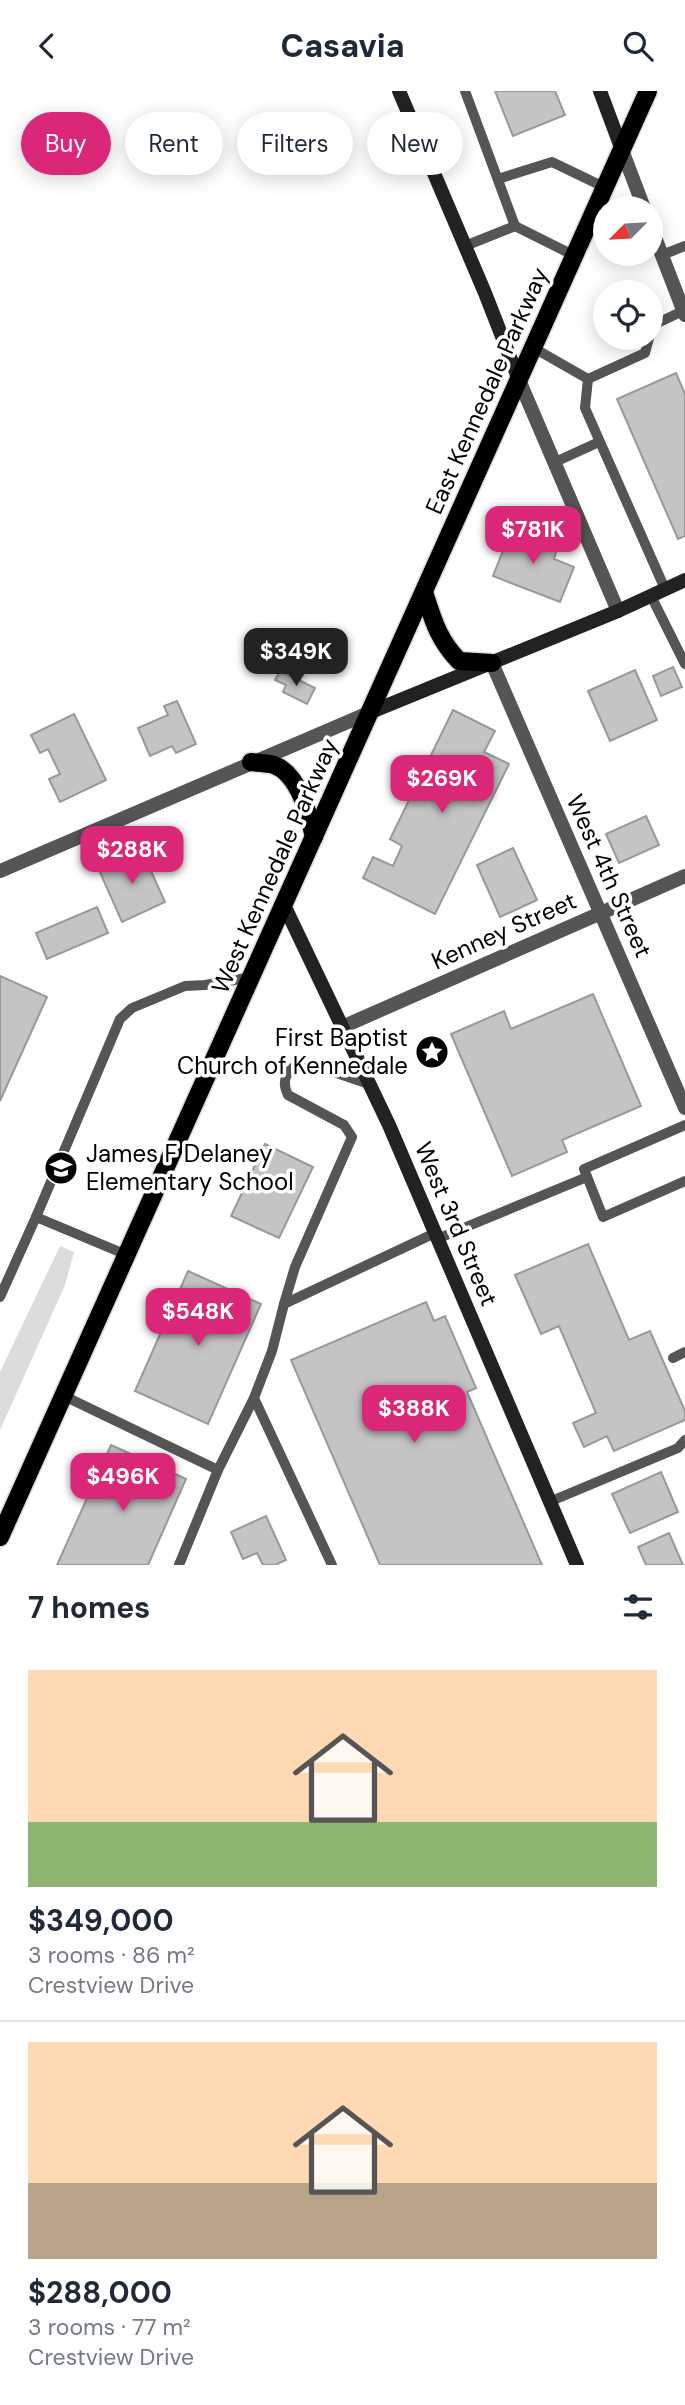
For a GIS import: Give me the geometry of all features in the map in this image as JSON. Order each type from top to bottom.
[{"type":"main road","name":"East Kennedale Parkway","points":[[371,712],[648,91]]},
{"type":"main road","points":[[424,592],[436,630],[446,648],[459,661],[492,663]]},
{"type":"main road","name":"West Kennedale Parkway","points":[[0,1537],[371,712]]},
{"type":"main road","points":[[251,762],[275,765],[291,779],[307,806],[314,837]]},
{"type":"street","points":[[400,91],[553,463],[618,611]]},
{"type":"street","points":[[600,91],[639,196]]},
{"type":"street","points":[[663,258],[684,313]]},
{"type":"street","points":[[0,871],[251,762],[618,611],[685,580]]},
{"type":"street","name":"West 4th Street","points":[[492,663],[685,1108]]},
{"type":"street","name":"Kenney Street","points":[[342,1027],[685,876]]},
{"type":"street","name":"West 3rd Street","points":[[284,905],[369,1084],[577,1565]]},
{"type":"lane","points":[[465,91],[515,226],[575,256]]},
{"type":"lane","points":[[498,179],[552,162],[606,188]]},
{"type":"lane","points":[[465,246],[515,226]]},
{"type":"lane","points":[[663,255],[685,246]]},
{"type":"lane","points":[[663,321],[684,313]]},
{"type":"lane","points":[[532,347],[588,379]]},
{"type":"lane","points":[[588,379],[645,353],[646,350]]},
{"type":"lane","points":[[588,379],[585,408],[665,589]]},
{"type":"lane","points":[[553,463],[599,442]]},
{"type":"lane","points":[[651,596],[685,663]]},
{"type":"lane","points":[[0,1297],[120,1019],[132,1008],[185,986],[252,977]]},
{"type":"lane","points":[[179,1565],[218,1470],[254,1398],[272,1351],[295,1267],[352,1137],[344,1125],[288,1095],[283,1087],[286,1074],[295,1065],[304,1062],[369,1084]]},
{"type":"lane","points":[[685,1125],[584,1169],[603,1217],[685,1181]]},
{"type":"lane","points":[[284,1304],[436,1236],[587,1177]]},
{"type":"lane","points":[[36,1217],[127,1255]]},
{"type":"lane","points":[[673,1357],[685,1352]]},
{"type":"lane","points":[[64,1396],[218,1470]]},
{"type":"lane","points":[[254,1398],[332,1565]]},
{"type":"lane","points":[[549,1502],[678,1448],[685,1440]]},
{"type":"shaded area","points":[[60,1246],[74,1252],[65,1285],[0,1430],[0,1372]]},
{"type":"building","points":[[495,91],[555,91],[565,115],[513,136]]},
{"type":"building","points":[[676,373],[685,394],[685,536],[678,539],[617,399]]},
{"type":"building","points":[[512,528],[558,546],[554,559],[574,567],[560,602],[493,576]]},
{"type":"building","points":[[673,667],[682,687],[661,696],[653,676]]},
{"type":"building","points":[[635,670],[657,720],[610,741],[588,691]]},
{"type":"building","points":[[280,671],[315,688],[307,704],[283,692],[286,685],[275,680]]},
{"type":"building","points":[[177,701],[196,744],[176,753],[172,746],[150,756],[138,728],[168,715],[164,706]]},
{"type":"building","points":[[453,710],[495,731],[484,752],[509,764],[435,914],[363,878],[373,857],[393,866],[402,846],[390,839]]},
{"type":"building","points":[[74,714],[106,780],[60,802],[49,779],[60,774],[48,749],[40,753],[31,735]]},
{"type":"building","points":[[646,816],[659,845],[619,863],[606,834]]},
{"type":"building","points":[[513,848],[537,900],[500,917],[477,865]]},
{"type":"building","points":[[142,851],[165,902],[122,922],[99,870]]},
{"type":"building","points":[[97,907],[108,933],[47,959],[36,933]]},
{"type":"building","points":[[0,976],[47,997],[0,1101]]},
{"type":"building","points":[[593,994],[641,1106],[562,1140],[567,1152],[512,1176],[451,1034],[504,1011],[511,1029]]},
{"type":"building","points":[[265,1144],[313,1167],[279,1238],[231,1216]]},
{"type":"building","points":[[588,1244],[629,1340],[650,1331],[685,1411],[685,1420],[614,1451],[607,1436],[584,1447],[573,1423],[596,1413],[559,1326],[541,1334],[515,1275]]},
{"type":"building","points":[[188,1271],[261,1304],[208,1424],[135,1391]]},
{"type":"building","points":[[426,1302],[434,1321],[445,1316],[476,1388],[467,1392],[542,1565],[380,1565],[291,1360]]},
{"type":"building","points":[[111,1445],[186,1479],[148,1565],[57,1565]]},
{"type":"building","points":[[661,1472],[678,1512],[630,1533],[612,1494]]},
{"type":"building","points":[[266,1516],[286,1560],[275,1565],[263,1565],[257,1553],[243,1559],[231,1532]]},
{"type":"building","points":[[669,1533],[683,1565],[646,1565],[638,1547]]},
{"type":"place","name":"First Baptist Church of Kennedale","points":[[432,1052]]},
{"type":"place","name":"James F Delaney Elementary School","points":[[61,1168]]}]
